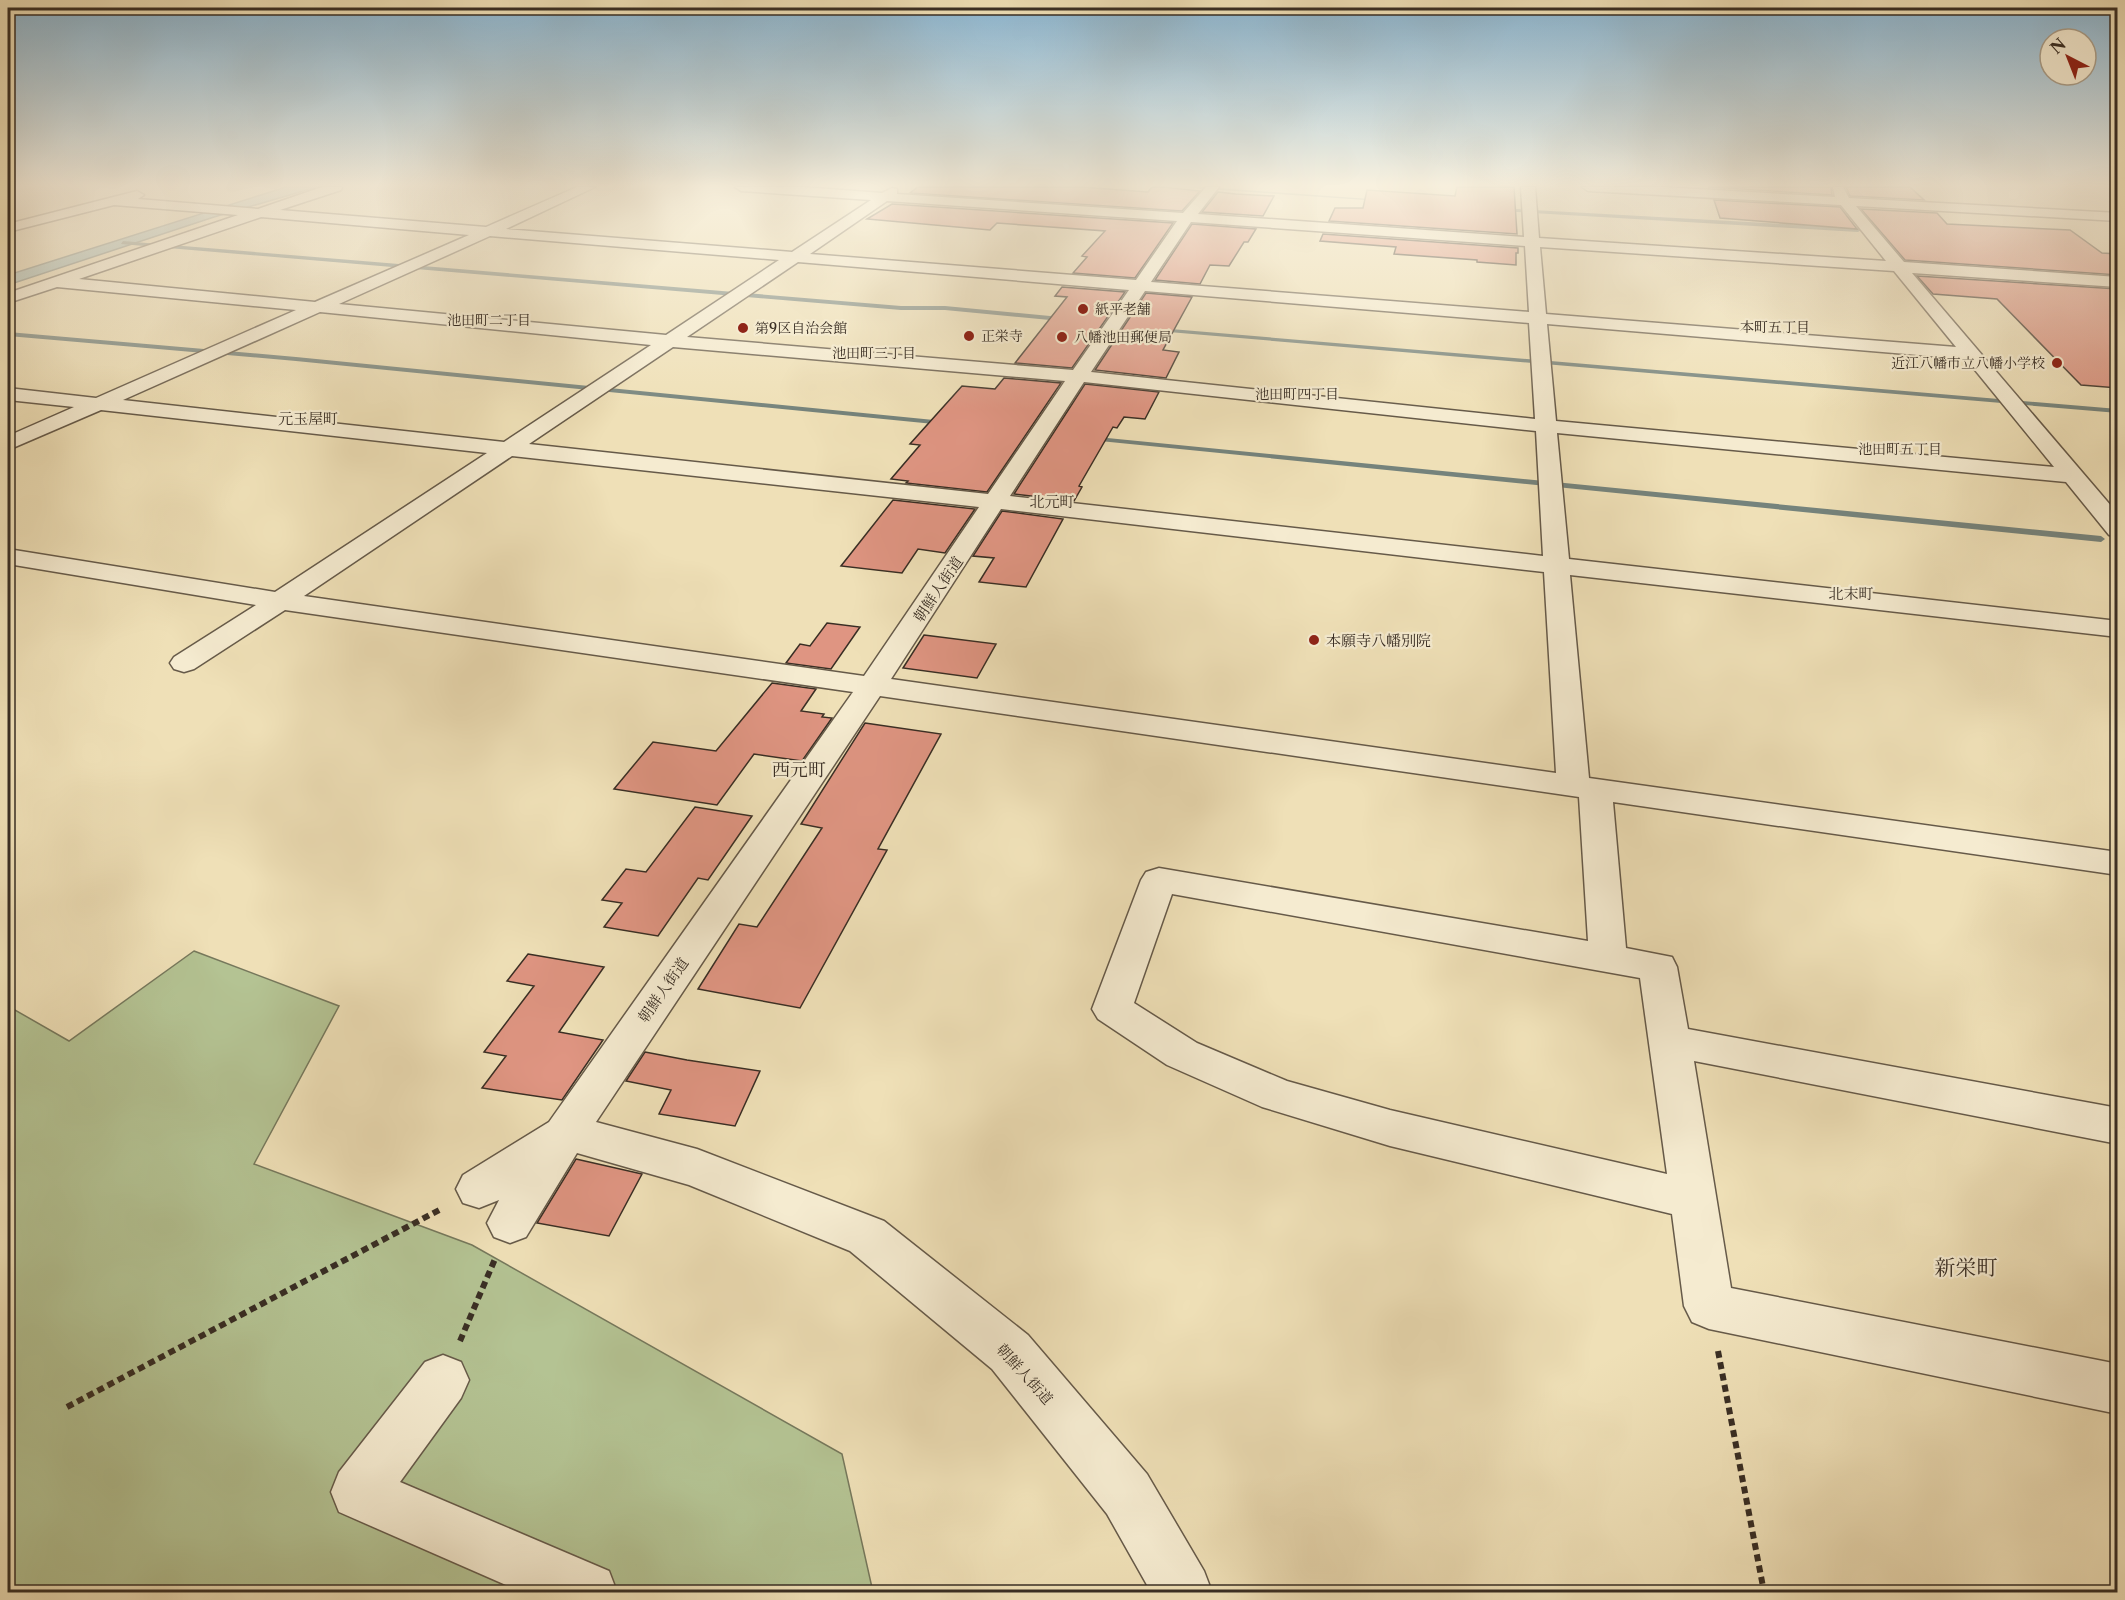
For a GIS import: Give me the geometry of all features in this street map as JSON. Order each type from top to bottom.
[{"type":"street","points":[[8,298],[112,262]]},
{"type":"street","points":[[8,444],[419,262]]},
{"type":"street","points":[[184,663],[788,262]]},
{"type":"street","points":[[841,262],[1971,354]]},
{"type":"street","name":"朝鮮人街道","points":[[1157,262],[1078,376],[997,502],[873,686],[566,1132],[697,1168],[867,1236],[1010,1352],[1127,1494],[1183,1593]]},
{"type":"street","points":[[1534,262],[1557,567],[1608,958]]},
{"type":"street","points":[[1824,262],[2118,282]]},
{"type":"street","points":[[1895,262],[2118,530]]},
{"type":"street","points":[[57,282],[669,341],[1078,376],[1546,426],[2073,476]]},
{"type":"street","points":[[8,394],[997,502],[2118,629]]},
{"type":"street","points":[[8,557],[280,601],[2118,864]]},
{"type":"street","points":[[1692,1199],[1390,1128],[1277,1095],[1182,1054],[1112,1009],[1159,880],[1658,966],[1709,1306],[2118,1389]]},
{"type":"street","points":[[1670,1041],[2118,1126]]},
{"type":"street","points":[[479,1189],[566,1132]]},
{"type":"street","points":[[510,1223],[566,1132]]},
{"type":"street","points":[[443,1380],[359,1492],[588,1593]]},
{"type":"path","points":[[67,1407],[479,1189]]},
{"type":"path","points":[[443,1380],[510,1223]]},
{"type":"path","points":[[1709,1306],[1764,1593]]},
{"type":"green space","points":[[194,951],[339,1006],[254,1164],[472,1245],[842,1454],[873,1592],[8,1592],[8,1006],[69,1041]]},
{"type":"water","points":[[50,262],[79,262],[8,285],[8,275]]},
{"type":"building","points":[[1083,262],[1146,262],[1135,278],[1073,273]]},
{"type":"building","points":[[1167,262],[1232,262],[1229,266],[1210,265],[1200,284],[1155,280]]},
{"type":"building","points":[[1477,262],[1516,262],[1516,265]]},
{"type":"building","points":[[1929,262],[2118,262],[2118,275]]},
{"type":"building","points":[[1917,276],[2118,289],[2118,388],[2081,385],[1997,299],[1933,294]]},
{"type":"building","points":[[1062,287],[1125,292],[1072,368],[1015,363],[1067,297],[1055,296]]},
{"type":"building","points":[[1146,293],[1192,297],[1163,350],[1179,352],[1166,378],[1095,370]]},
{"type":"building","points":[[1004,378],[1061,383],[987,492],[906,483],[908,481],[891,479],[920,445],[910,444],[962,386],[995,389]]},
{"type":"building","points":[[1085,384],[1159,392],[1145,419],[1124,417],[1117,428],[1113,427],[1079,486],[1082,487],[1074,501],[1014,494]]},
{"type":"building","points":[[893,500],[975,509],[945,553],[918,549],[902,573],[841,566]]},
{"type":"building","points":[[1002,511],[1063,519],[1026,587],[979,582],[994,558],[973,556]]},
{"type":"building","points":[[827,623],[860,627],[831,669],[786,663],[800,644],[810,646]]},
{"type":"building","points":[[924,635],[996,644],[977,678],[903,668]]},
{"type":"building","points":[[772,683],[816,689],[801,711],[824,714],[822,717],[832,718],[802,761],[754,754],[717,805],[614,789],[653,742],[716,751]]},
{"type":"building","points":[[865,723],[941,734],[878,849],[887,850],[800,1008],[698,989],[739,924],[757,927],[822,828],[801,824]]},
{"type":"building","points":[[695,807],[752,816],[708,880],[698,878],[658,936],[604,927],[622,903],[602,900],[626,869],[646,872]]},
{"type":"building","points":[[528,954],[604,967],[559,1032],[603,1040],[562,1100],[482,1088],[506,1056],[484,1052],[534,986],[507,981]]},
{"type":"building","points":[[645,1052],[760,1071],[735,1126],[659,1114],[671,1090],[626,1081]]},
{"type":"building","points":[[576,1159],[642,1174],[609,1236],[537,1223]]},
{"type":"waterway","points":[[346,262],[901,308],[945,308],[1050,318],[1065,316]]},
{"type":"waterway","points":[[1159,330],[2118,411]]},
{"type":"waterway","points":[[8,334],[296,359],[944,423]]},
{"type":"waterway","points":[[1090,438],[2101,539]]},
{"type":"place","name":"紙平老舗","points":[[1083,309]]},
{"type":"place","name":"第9区自治会館","points":[[743,328]]},
{"type":"place","name":"正栄寺","points":[[969,336]]},
{"type":"place","name":"八幡池田郵便局","points":[[1062,337]]},
{"type":"place","name":"近江八幡市立八幡小学校","points":[[2057,363]]},
{"type":"place","name":"本願寺八幡別院","points":[[1314,640]]},
{"type":"district","name":"池田町二丁目","points":[[489,320]]},
{"type":"district","name":"本町五丁目","points":[[1775,327]]},
{"type":"district","name":"池田町三丁目","points":[[874,353]]},
{"type":"district","name":"池田町四丁目","points":[[1297,394]]},
{"type":"district","name":"元玉屋町","points":[[308,418]]},
{"type":"district","name":"池田町五丁目","points":[[1900,449]]},
{"type":"district","name":"北元町","points":[[1052,501]]},
{"type":"district","name":"北末町","points":[[1851,593]]},
{"type":"district","name":"西元町","points":[[799,770]]},
{"type":"district","name":"新栄町","points":[[1966,1267]]}]
